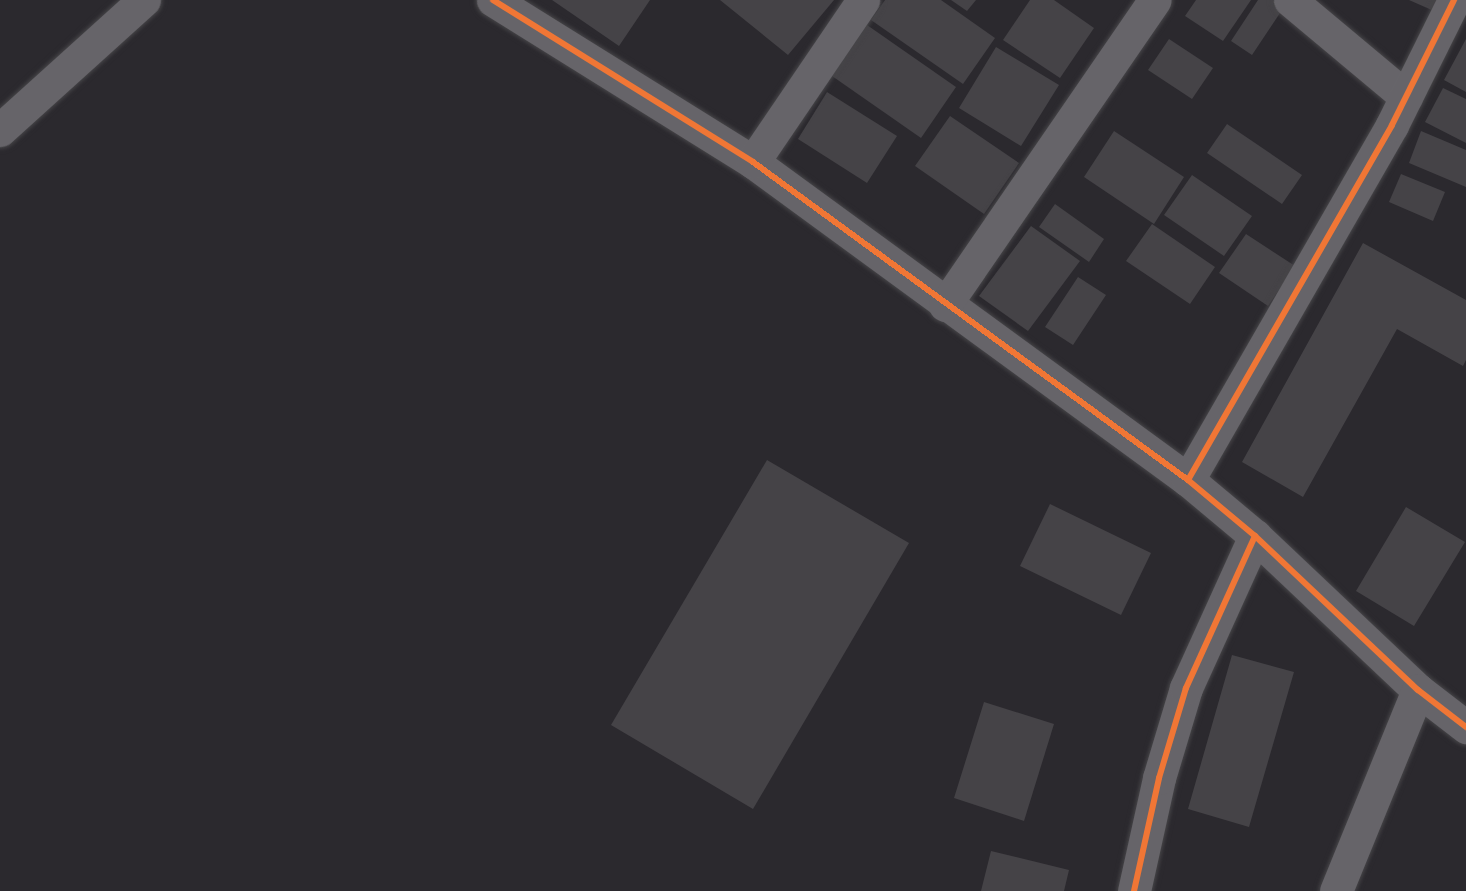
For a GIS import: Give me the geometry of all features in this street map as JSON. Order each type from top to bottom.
[{"type":"street","points":[[0,130],[144,0]]},
{"type":"street","points":[[493,0],[753,162],[945,305],[1188,480],[1255,536],[1418,690],[1466,727]]},
{"type":"street","points":[[753,162],[863,0]]},
{"type":"street","points":[[945,305],[1155,0]]},
{"type":"street","points":[[1290,0],[1406,97]]},
{"type":"street","points":[[1188,480],[1406,97],[1454,0]]},
{"type":"street","points":[[1134,891],[1159,778],[1186,688],[1255,536]]},
{"type":"street","points":[[1336,891],[1418,690]]},
{"type":"building","points":[[552,0],[650,0],[619,46]]},
{"type":"building","points":[[720,0],[834,0],[788,55]]},
{"type":"building","points":[[885,0],[941,0],[995,38],[963,84],[871,20]]},
{"type":"building","points":[[951,0],[976,0],[967,11]]},
{"type":"building","points":[[1030,0],[1054,0],[1094,28],[1060,78],[1003,40]]},
{"type":"building","points":[[1196,0],[1251,0],[1223,41],[1185,16]]},
{"type":"building","points":[[1258,0],[1275,0],[1284,7],[1252,55],[1231,41]]},
{"type":"building","points":[[1409,0],[1450,0],[1443,15]]},
{"type":"building","points":[[867,25],[956,87],[921,138],[832,76]]},
{"type":"building","points":[[1169,39],[1213,68],[1192,99],[1148,70]]},
{"type":"building","points":[[1466,39],[1466,92],[1444,80]]},
{"type":"building","points":[[996,47],[1059,85],[1021,146],[959,108]]},
{"type":"building","points":[[1443,88],[1466,99],[1466,143],[1425,122]]},
{"type":"building","points":[[827,92],[897,136],[867,183],[798,139]]},
{"type":"building","points":[[950,116],[1019,163],[984,214],[915,166]]},
{"type":"building","points":[[1227,124],[1302,175],[1282,204],[1207,153]]},
{"type":"building","points":[[1114,131],[1184,177],[1154,224],[1084,177]]},
{"type":"building","points":[[1421,131],[1466,150],[1466,187],[1409,163]]},
{"type":"building","points":[[1401,174],[1445,192],[1433,221],[1389,202]]},
{"type":"building","points":[[1192,175],[1252,216],[1224,256],[1164,215]]},
{"type":"building","points":[[1055,204],[1104,239],[1089,262],[1039,227]]},
{"type":"building","points":[[1152,224],[1215,267],[1190,304],[1126,261]]},
{"type":"building","points":[[1031,226],[1080,261],[1028,331],[979,296]]},
{"type":"building","points":[[1246,234],[1295,266],[1268,306],[1219,273]]},
{"type":"building","points":[[1363,243],[1466,300],[1466,360],[1463,366],[1397,329],[1303,497],[1242,462]]},
{"type":"building","points":[[1078,277],[1106,295],[1073,345],[1045,327]]},
{"type":"building","points":[[767,460],[909,543],[753,809],[611,725]]},
{"type":"building","points":[[1050,504],[1151,553],[1121,615],[1020,566]]},
{"type":"building","points":[[1406,507],[1465,542],[1414,626],[1356,591]]},
{"type":"building","points":[[1232,655],[1294,672],[1249,827],[1188,809]]},
{"type":"building","points":[[984,702],[1054,724],[1024,821],[954,798]]},
{"type":"building","points":[[991,851],[1069,870],[1064,891],[981,891]]},
{"type":"cycle path","points":[[493,0],[753,162],[1188,480],[1255,536],[1418,690],[1466,727]]},
{"type":"cycle path","points":[[1188,480],[1392,125],[1454,0]]},
{"type":"cycle path","points":[[1134,891],[1159,778],[1186,688],[1255,536]]}]
